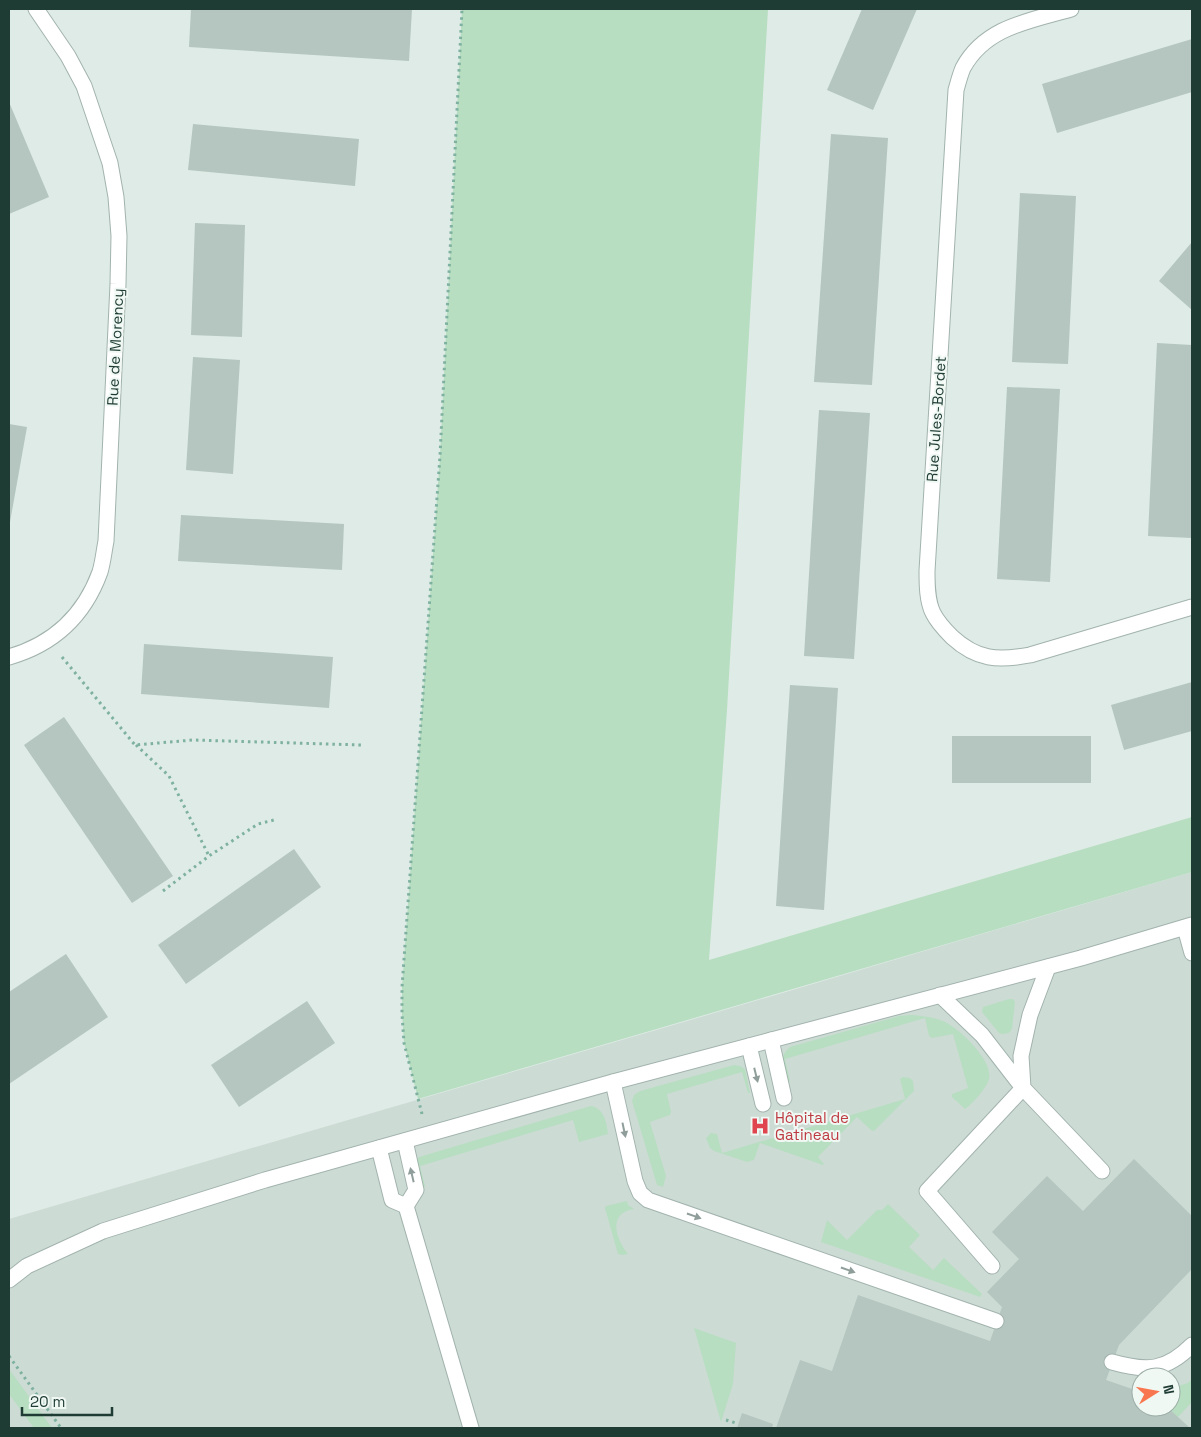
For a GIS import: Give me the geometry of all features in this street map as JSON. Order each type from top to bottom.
[{"type":"street","name":"Rue de Morency","points":[[9,657],[21,654],[49,641],[71,621],[89,595],[100,571],[106,541],[118,294],[119,236],[116,198],[110,163],[84,86],[68,56],[36,9]]},
{"type":"street","name":"Rue Jules-Bordet","points":[[1071,9],[1017,24],[991,36],[975,50],[962,70],[956,90],[927,571],[928,591],[933,612],[946,631],[963,647],[982,656],[1005,659],[1030,655],[1192,607]]},
{"type":"street","points":[[9,1280],[27,1266],[103,1231],[265,1180],[613,1082],[1048,967],[1189,926],[1192,953]]},
{"type":"street","points":[[992,1266],[927,1191],[1023,1088],[1021,1056],[1030,1016],[1048,967]]},
{"type":"street","points":[[940,996],[982,1035],[1023,1088],[1102,1171]]},
{"type":"street","points":[[771,1040],[784,1098]]},
{"type":"street","points":[[749,1046],[763,1104]]},
{"type":"street","points":[[613,1082],[635,1181],[640,1193],[648,1200],[996,1321]]},
{"type":"street","points":[[405,1141],[416,1190],[406,1206],[471,1428]]},
{"type":"street","points":[[379,1148],[392,1200],[406,1206]]},
{"type":"street","points":[[1112,1362],[1132,1368],[1146,1369],[1163,1366],[1180,1357],[1192,1345]]},
{"type":"path","points":[[427,1135],[404,1042],[402,987],[440,456],[462,9]]},
{"type":"path","points":[[49,641],[136,745],[169,776],[209,856]]},
{"type":"path","points":[[136,745],[193,740],[361,745]]},
{"type":"path","points":[[163,890],[209,856],[258,824],[274,820]]},
{"type":"path","points":[[9,1356],[61,1428]]},
{"type":"path","points":[[726,1420],[736,1423]]},
{"type":"shaded area","name":"Hôpital de Gatineau","points":[[1192,872],[1192,1428],[9,1428],[9,1219]]},
{"type":"green space","points":[[462,9],[768,9],[727,710],[709,960],[1192,817],[1192,872],[418,1099],[404,1043],[402,987],[440,456]]},
{"type":"green space","points":[[1013,999],[1015,1002],[1012,1029],[1009,1033],[1002,1034],[999,1033],[982,1012],[983,1007]]},
{"type":"green space","points":[[899,1016],[924,1016],[949,1024],[981,1054],[989,1072],[988,1083],[979,1096],[965,1109],[952,1097],[952,1094],[968,1088],[953,1034],[932,1038],[929,1036],[925,1018],[785,1059],[790,1081],[788,1082],[783,1067],[783,1059],[790,1047]]},
{"type":"green space","points":[[734,1065],[745,1069],[750,1093],[748,1093],[742,1072],[667,1094],[670,1115],[650,1122],[666,1176],[663,1187],[657,1185],[632,1101],[634,1095],[640,1091]]},
{"type":"green space","points":[[903,1077],[910,1078],[913,1081],[914,1091],[874,1131],[857,1117],[818,1157],[823,1165],[760,1143],[754,1160],[747,1162],[714,1151],[710,1148],[706,1138],[711,1133],[717,1134],[722,1153],[905,1099],[900,1079]]},
{"type":"green space","points":[[591,1106],[602,1113],[606,1121],[608,1134],[579,1142],[573,1120],[420,1166],[425,1186],[423,1189],[415,1161],[419,1157]]},
{"type":"green space","points":[[627,1201],[628,1205],[634,1209],[625,1211],[620,1216],[616,1227],[620,1241],[628,1254],[622,1255],[618,1254],[605,1208],[606,1206]]},
{"type":"green space","points":[[888,1204],[920,1235],[909,1247],[933,1270],[944,1258],[982,1294],[980,1297],[821,1242],[827,1220],[847,1240],[877,1210],[882,1210]]},
{"type":"green space","points":[[694,1328],[736,1343],[733,1384],[721,1422]]},
{"type":"green space","points":[[9,1369],[52,1428],[34,1428],[9,1394]]},
{"type":"green space","points":[[1192,1379],[1192,1402],[1181,1414],[1181,1385],[1188,1383]]},
{"type":"building","points":[[191,9],[412,9],[409,61],[189,47]]},
{"type":"building","points":[[862,9],[917,9],[873,110],[827,90]]},
{"type":"building","points":[[1192,39],[1192,92],[1057,133],[1042,84]]},
{"type":"building","points":[[9,102],[49,197],[9,214]]},
{"type":"building","points":[[193,124],[359,139],[355,186],[188,170]]},
{"type":"building","points":[[831,134],[888,138],[872,385],[814,382]]},
{"type":"building","points":[[1020,193],[1076,196],[1068,364],[1012,362]]},
{"type":"building","points":[[195,223],[245,225],[242,337],[191,335]]},
{"type":"building","points":[[1192,242],[1192,310],[1159,281]]},
{"type":"building","points":[[1157,343],[1192,345],[1192,538],[1148,536]]},
{"type":"building","points":[[193,357],[240,360],[233,474],[186,470]]},
{"type":"building","points":[[1007,387],[1060,389],[1050,582],[997,579]]},
{"type":"building","points":[[819,410],[870,413],[854,659],[804,656]]},
{"type":"building","points":[[9,424],[27,427],[10,522],[9,522]]},
{"type":"building","points":[[181,515],[344,524],[342,570],[178,561]]},
{"type":"building","points":[[144,644],[333,657],[329,708],[141,694]]},
{"type":"building","points":[[1192,682],[1192,731],[1124,750],[1111,705]]},
{"type":"building","points":[[790,685],[838,688],[824,910],[776,906]]},
{"type":"building","points":[[64,717],[173,876],[132,903],[24,745]]},
{"type":"building","points":[[952,736],[1091,736],[1091,783],[952,783]]},
{"type":"building","points":[[294,849],[321,887],[186,984],[158,945]]},
{"type":"building","points":[[66,954],[108,1017],[9,1084],[9,992]]},
{"type":"building","points":[[307,1001],[335,1043],[239,1107],[211,1065]]},
{"type":"building","points":[[1134,1159],[1192,1216],[1192,1269],[1119,1345],[1106,1380],[1131,1389],[1131,1417],[1178,1417],[1190,1428],[776,1428],[800,1360],[832,1371],[858,1295],[990,1341],[1002,1307],[987,1292],[1019,1259],[992,1232],[1047,1176],[1083,1211]]},
{"type":"building","points":[[742,1413],[773,1424],[772,1428],[737,1428]]},
{"type":"place","name":"Hôpital de Gatineau","points":[[760,1126]]}]
